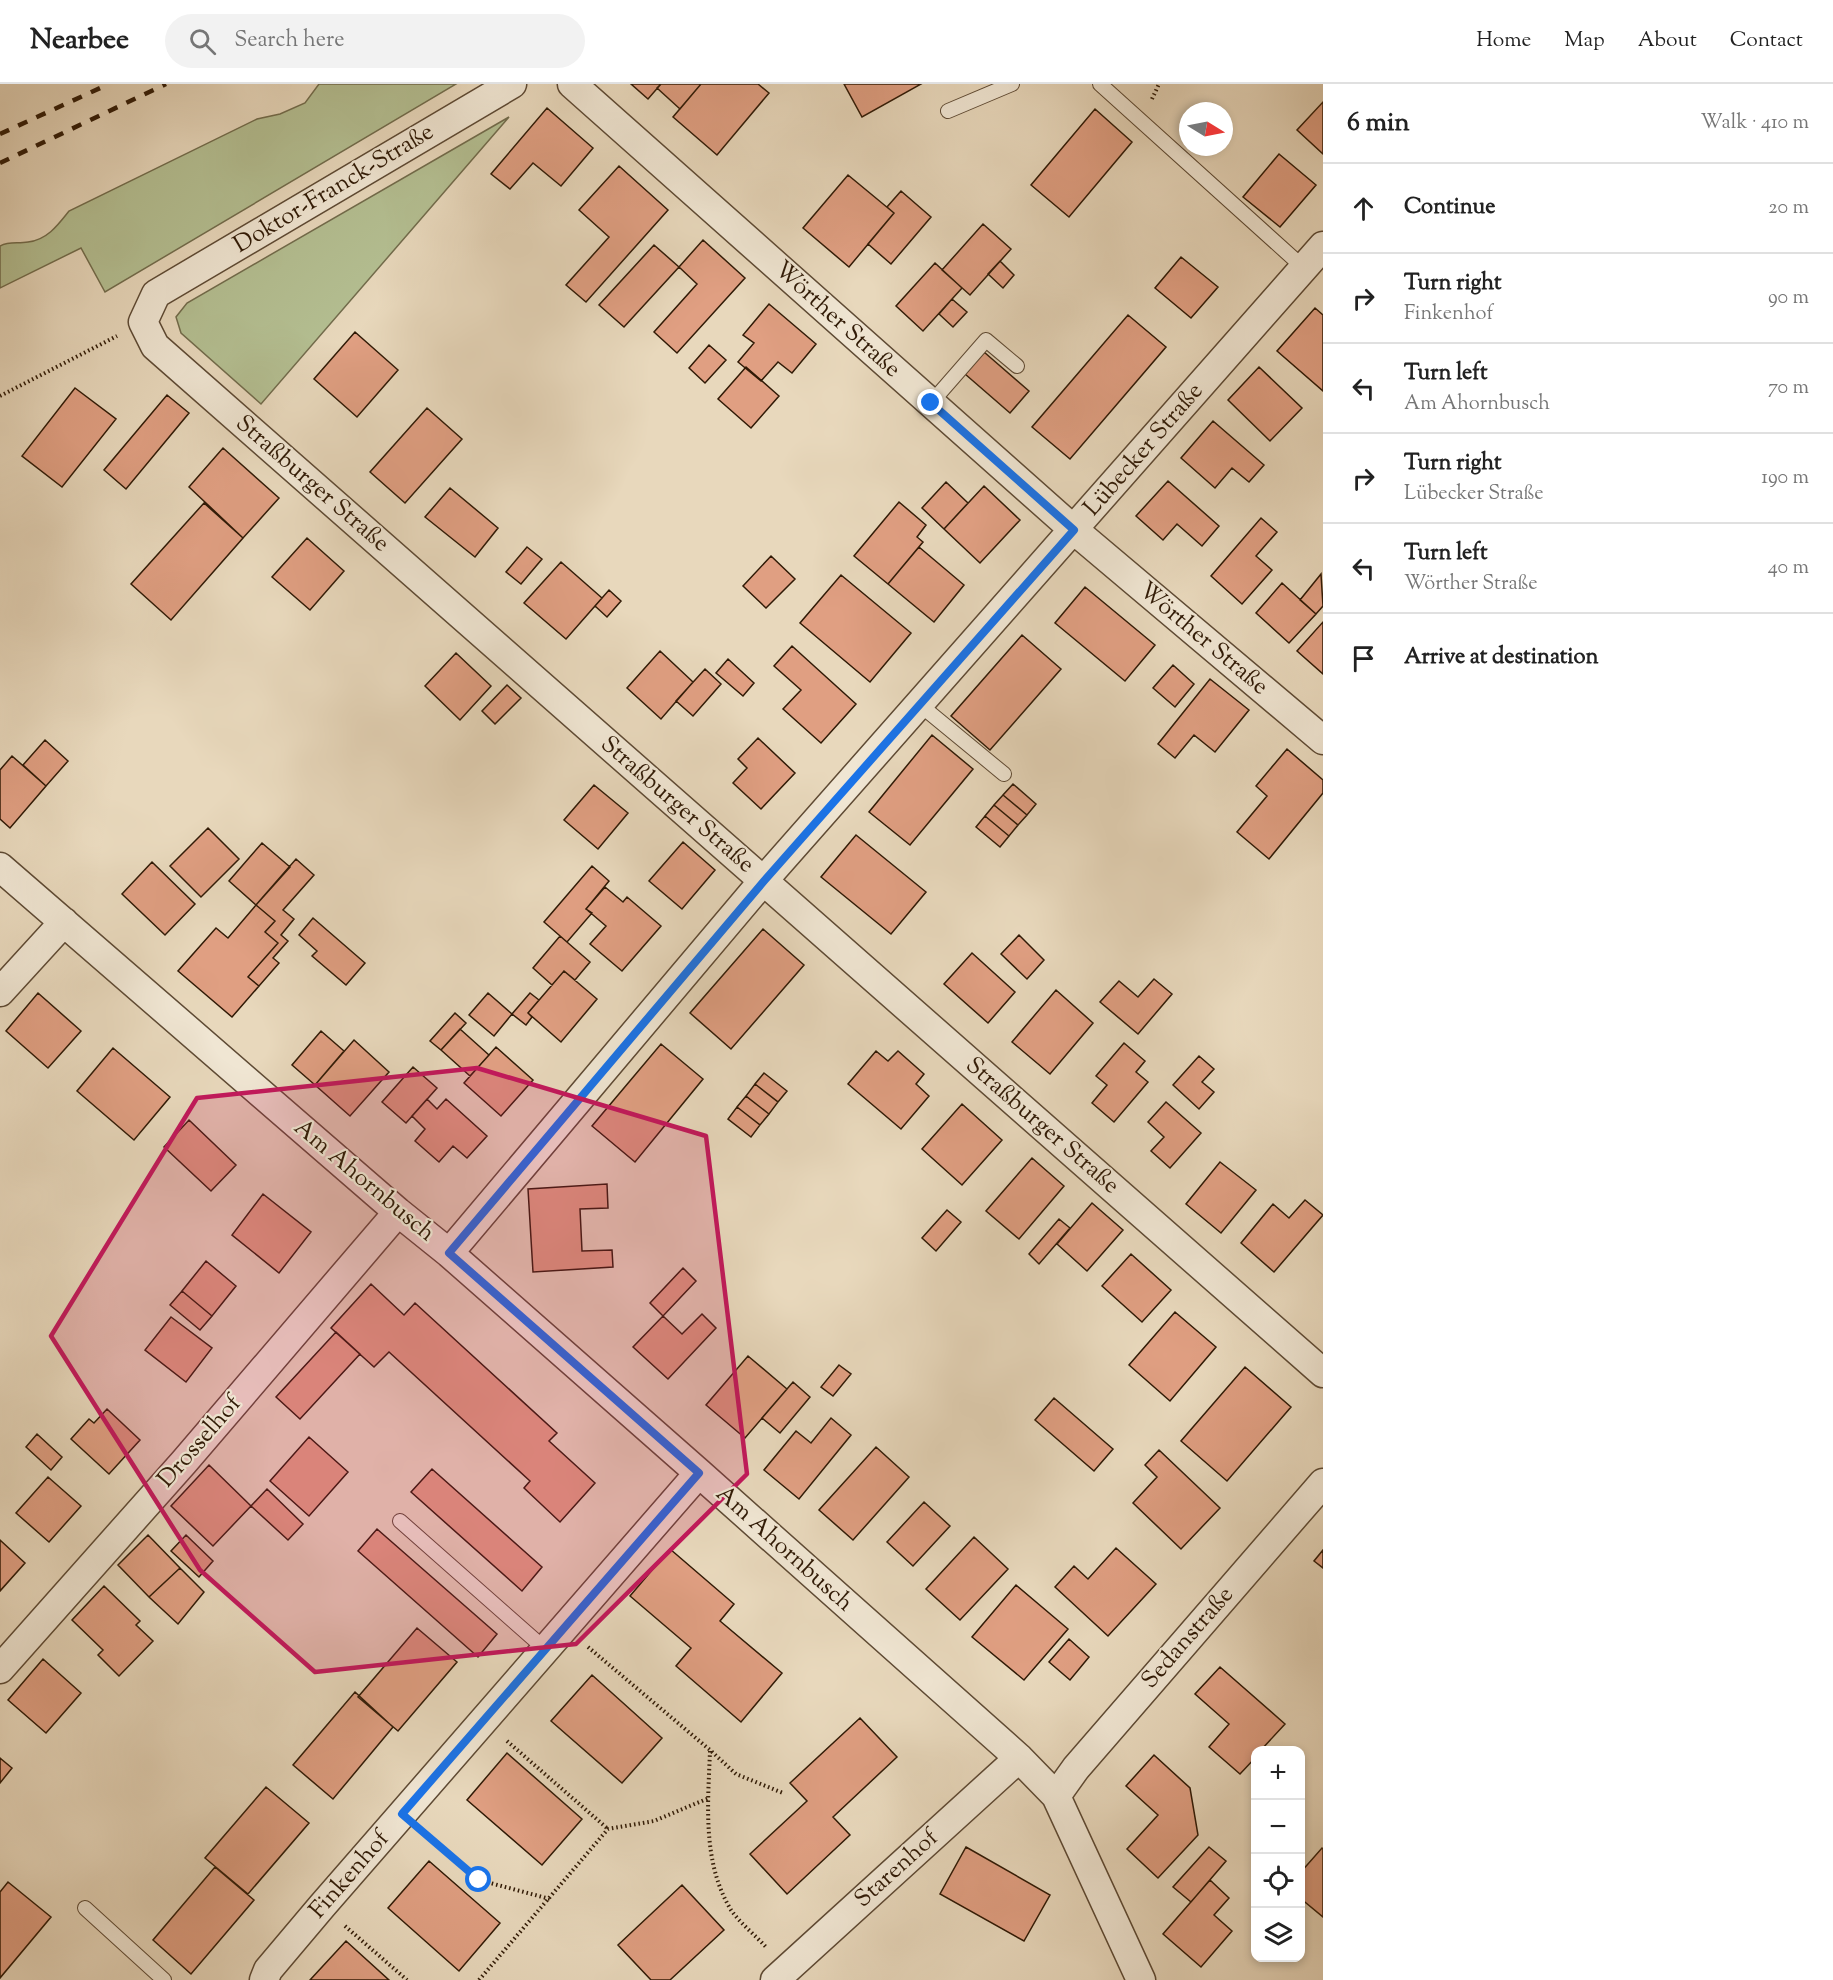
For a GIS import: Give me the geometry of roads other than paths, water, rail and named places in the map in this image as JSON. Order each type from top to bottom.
[{"type":"street","name":"Doktor-Franck-Straße","points":[[143,322],[156,294],[512,84]]},
{"type":"street","name":"Wörther Straße","points":[[572,84],[1074,530],[1323,740]]},
{"type":"street","name":"Lübecker Straße","points":[[449,1253],[764,881],[1323,246]]},
{"type":"street","name":"Straßburger Straße","points":[[143,322],[155,346],[1323,1374]]},
{"type":"street","name":"Am Ahornbusch","points":[[0,867],[398,1212],[449,1253],[1019,1758],[1056,1796],[1141,1980]]},
{"type":"street","points":[[0,993],[64,922]]},
{"type":"street","name":"Drosselhof","points":[[0,1669],[184,1462],[398,1212]]},
{"type":"street","name":"Finkenhof","points":[[264,1980],[268,1970],[322,1906],[699,1473]]},
{"type":"street","name":"Sedanstraße","points":[[1056,1796],[1076,1768],[1323,1483]]},
{"type":"street","name":"Starenhof","points":[[781,1974],[1019,1758]]},
{"type":"lane","points":[[948,111],[1012,84]]},
{"type":"lane","points":[[1100,84],[1304,268]]},
{"type":"lane","points":[[931,403],[986,340],[1017,366]]},
{"type":"lane","points":[[919,704],[1004,774]]},
{"type":"lane","points":[[400,1521],[545,1650]]},
{"type":"lane","points":[[85,1908],[164,1980]]},
{"type":"railway","points":[[0,134],[109,84]]},
{"type":"railway","points":[[0,163],[166,84]]}]
